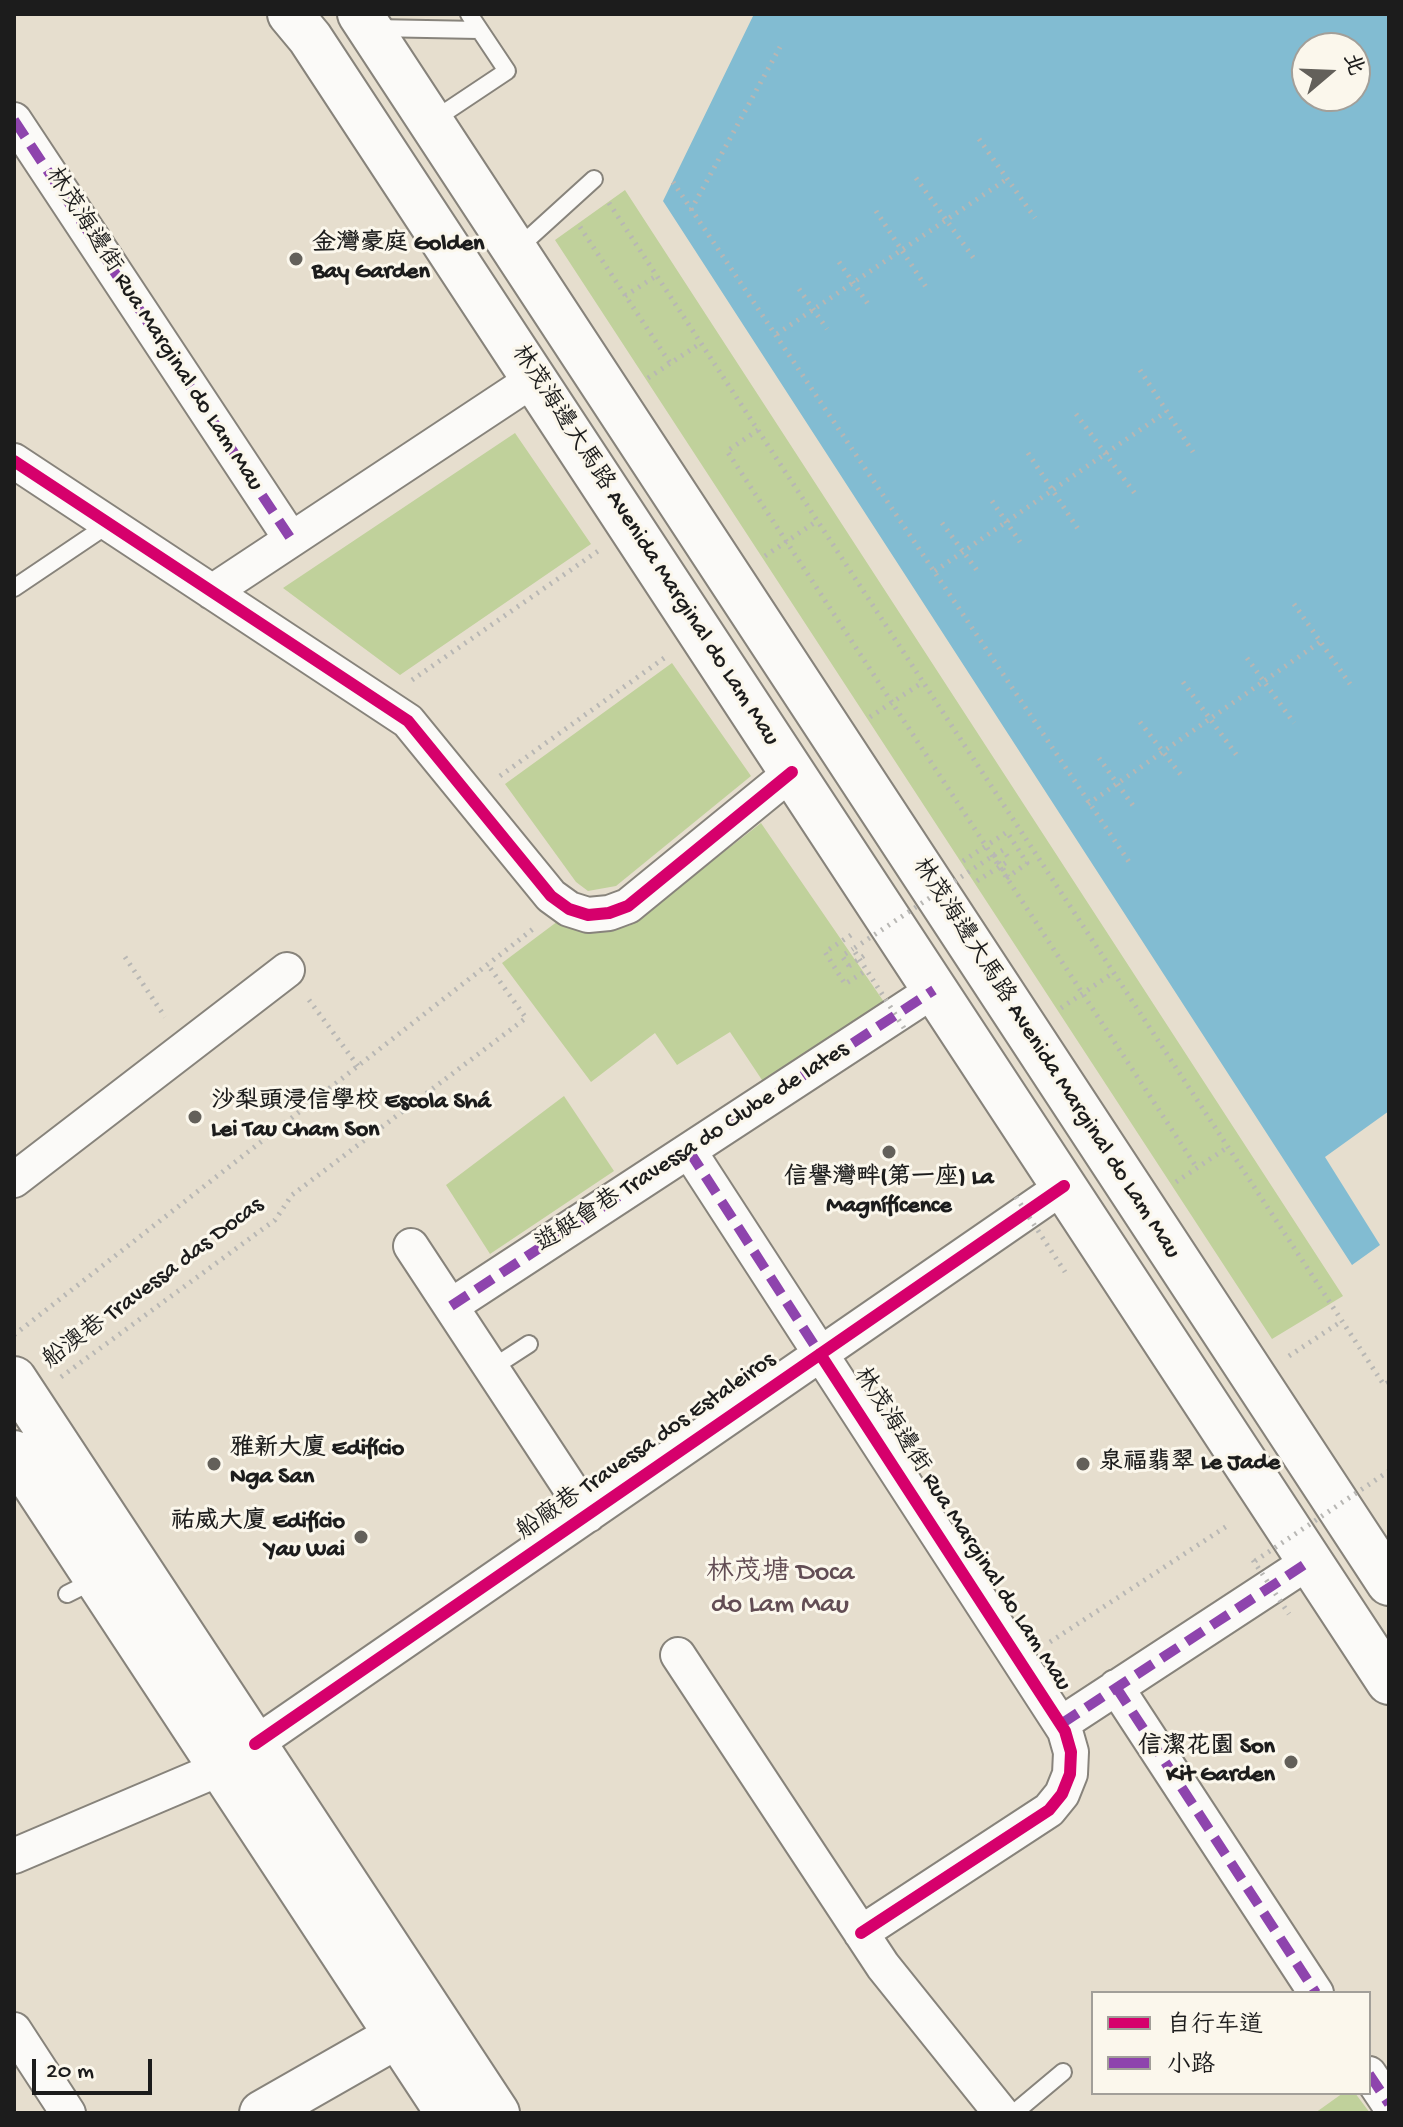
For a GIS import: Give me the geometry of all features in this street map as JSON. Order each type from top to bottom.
[{"type":"main road","name":"林茂海邊大馬路 Avenida Marginal do Lam Mau","points":[[290,14],[310,38],[1310,1561],[1372,1618],[1389,1682]]},
{"type":"main road","name":"林茂海邊大馬路 Avenida Marginal do Lam Mau","points":[[364,21],[1389,1583]]},
{"type":"main road","points":[[461,268],[511,245]]},
{"type":"main road","points":[[942,1001],[995,982]]},
{"type":"main road","points":[[21,1390],[238,1756],[415,2026],[497,2113]]},
{"type":"main road","points":[[14,1453],[82,1586],[238,1756]]},
{"type":"main road","points":[[262,2113],[415,2026]]},
{"type":"main road","points":[[415,2026],[448,2113]]},
{"type":"street","name":"林茂海邊街 Rua Marginal do Lam Mau","points":[[14,120],[291,539]]},
{"type":"street","points":[[212,592],[534,379]]},
{"type":"street","points":[[14,461],[408,721],[551,896],[588,915],[609,913],[628,906],[792,772]]},
{"type":"street","points":[[14,1180],[287,970]]},
{"type":"street","name":"遊艇會巷 Travessa do Clube de Iates","points":[[451,1306],[689,1151],[942,1001]]},
{"type":"street","name":"林茂海邊街 Rua Marginal do Lam Mau","points":[[689,1151],[1063,1727]]},
{"type":"street","name":"船廠巷 Travessa dos Estaleiros","points":[[14,1856],[238,1756],[1064,1186]]},
{"type":"street","points":[[411,1246],[588,1515]]},
{"type":"street","points":[[861,1933],[1049,1810],[1062,1794],[1070,1774],[1071,1752],[1063,1727],[1116,1687],[1310,1561]]},
{"type":"street","points":[[678,1655],[883,1966],[1001,2113]]},
{"type":"street","points":[[1116,1687],[1315,1991]]},
{"type":"street","points":[[14,2030],[68,2113]]},
{"type":"street","points":[[1371,2077],[1389,2104]]},
{"type":"lane","points":[[431,122],[507,71],[469,14]]},
{"type":"lane","points":[[364,21],[479,30]]},
{"type":"lane","points":[[511,245],[566,205],[594,179]]},
{"type":"lane","points":[[14,588],[109,524]]},
{"type":"lane","points":[[492,1368],[529,1344]]},
{"type":"lane","points":[[1014,2113],[1063,2072]]},
{"type":"path","points":[[691,210],[780,47]]},
{"type":"path","points":[[979,139],[1035,218]]},
{"type":"path","points":[[916,178],[975,260]]},
{"type":"path","points":[[594,179],[1384,1385],[1389,1382]]},
{"type":"path","points":[[777,334],[948,222],[1007,179]]},
{"type":"path","points":[[673,182],[1131,865]]},
{"type":"path","points":[[566,205],[670,363],[701,343]]},
{"type":"path","points":[[876,211],[926,287]]},
{"type":"path","points":[[839,262],[868,304]]},
{"type":"path","points":[[625,296],[656,276]]},
{"type":"path","points":[[799,289],[827,329]]},
{"type":"path","points":[[1140,370],[1193,452]]},
{"type":"path","points":[[935,571],[1166,412]]},
{"type":"path","points":[[1076,414],[1136,495]]},
{"type":"path","points":[[758,430],[727,451],[1197,1168]]},
{"type":"path","points":[[1028,453],[1078,529]]},
{"type":"path","points":[[992,501],[1020,542]]},
{"type":"path","points":[[730,579],[817,521]]},
{"type":"path","points":[[942,523],[979,573]]},
{"type":"path","points":[[380,702],[632,528]]},
{"type":"path","points":[[1294,604],[1350,684]]},
{"type":"path","points":[[470,798],[701,633]]},
{"type":"path","points":[[1088,804],[1320,642]]},
{"type":"path","points":[[1247,658],[1294,723]]},
{"type":"path","points":[[836,740],[923,682]]},
{"type":"path","points":[[1183,682],[1238,757]]},
{"type":"path","points":[[1140,722],[1181,775]]},
{"type":"path","points":[[1099,758],[1134,807]]},
{"type":"path","points":[[986,846],[1007,832],[1027,863],[1008,877],[994,855]]},
{"type":"path","points":[[859,959],[849,966],[842,956],[1003,850],[1010,860],[1001,867]]},
{"type":"path","points":[[14,1335],[564,905]]},
{"type":"path","points":[[846,938],[825,952],[845,984],[867,970]]},
{"type":"path","points":[[853,949],[904,1028]]},
{"type":"path","points":[[125,957],[186,1048]]},
{"type":"path","points":[[287,970],[358,1066]]},
{"type":"path","points":[[1027,1030],[1113,973]]},
{"type":"path","points":[[1141,1205],[1228,1147]]},
{"type":"path","points":[[1016,1197],[1065,1272]]},
{"type":"path","points":[[1254,1378],[1342,1321]]},
{"type":"path","points":[[1289,1614],[1254,1560],[1389,1471]]},
{"type":"path","points":[[1020,1661],[1230,1524]]},
{"type":"green space","points":[[625,190],[1343,1296],[1272,1339],[555,240]]},
{"type":"green space","points":[[515,433],[591,544],[400,675],[283,588]]},
{"type":"green space","points":[[672,663],[751,776],[616,886],[588,891],[576,882],[505,784]]},
{"type":"green space","points":[[761,823],[884,1002],[764,1083],[730,1032],[677,1065],[655,1033],[591,1082],[502,963],[558,921],[583,930],[629,926]]},
{"type":"green space","points":[[564,1096],[614,1171],[490,1254],[446,1185]]},
{"type":"green space","points":[[1340,2095],[1356,2095],[1370,2113],[1315,2113]]},
{"type":"water","points":[[754,14],[1389,14],[1389,1111],[1325,1157],[1380,1245],[1352,1265],[663,201]]},
{"type":"marked path","points":[[14,120],[291,539]]},
{"type":"marked path","points":[[451,1306],[934,990]]},
{"type":"marked path","points":[[689,1151],[820,1354]]},
{"type":"marked path","points":[[1061,1724],[1310,1561]]},
{"type":"marked path","points":[[1116,1687],[1315,1991]]},
{"type":"marked path","points":[[1371,2077],[1389,2104]]},
{"type":"cycle path","points":[[14,461],[408,721],[551,896],[569,909],[588,915],[609,913],[628,906],[792,772]]},
{"type":"cycle path","points":[[255,1744],[1064,1186]]},
{"type":"cycle path","points":[[820,1354],[1065,1731],[1071,1752],[1070,1774],[1062,1794],[1049,1810],[861,1933]]},
{"type":"place","name":"金灣豪庭 Golden Bay Garden","points":[[296,259]]},
{"type":"place","name":"沙梨頭浸信學校 Escola Shá Lei Tau Cham Son","points":[[195,1117]]},
{"type":"place","name":"信譽灣畔(第一座) La Magnífícence","points":[[889,1152]]},
{"type":"place","name":"雅新大廈 Edifício Nga San","points":[[214,1464]]},
{"type":"place","name":"泉福翡翠 Le Jade","points":[[1083,1464]]},
{"type":"place","name":"祐威大廈 Edifício Yau Wai","points":[[361,1537]]},
{"type":"place","name":"信潔花園 Son Kit Garden","points":[[1291,1762]]},
{"type":"district","name":"林茂塘 Doca do Lam Mau","points":[[780,1591]]}]
